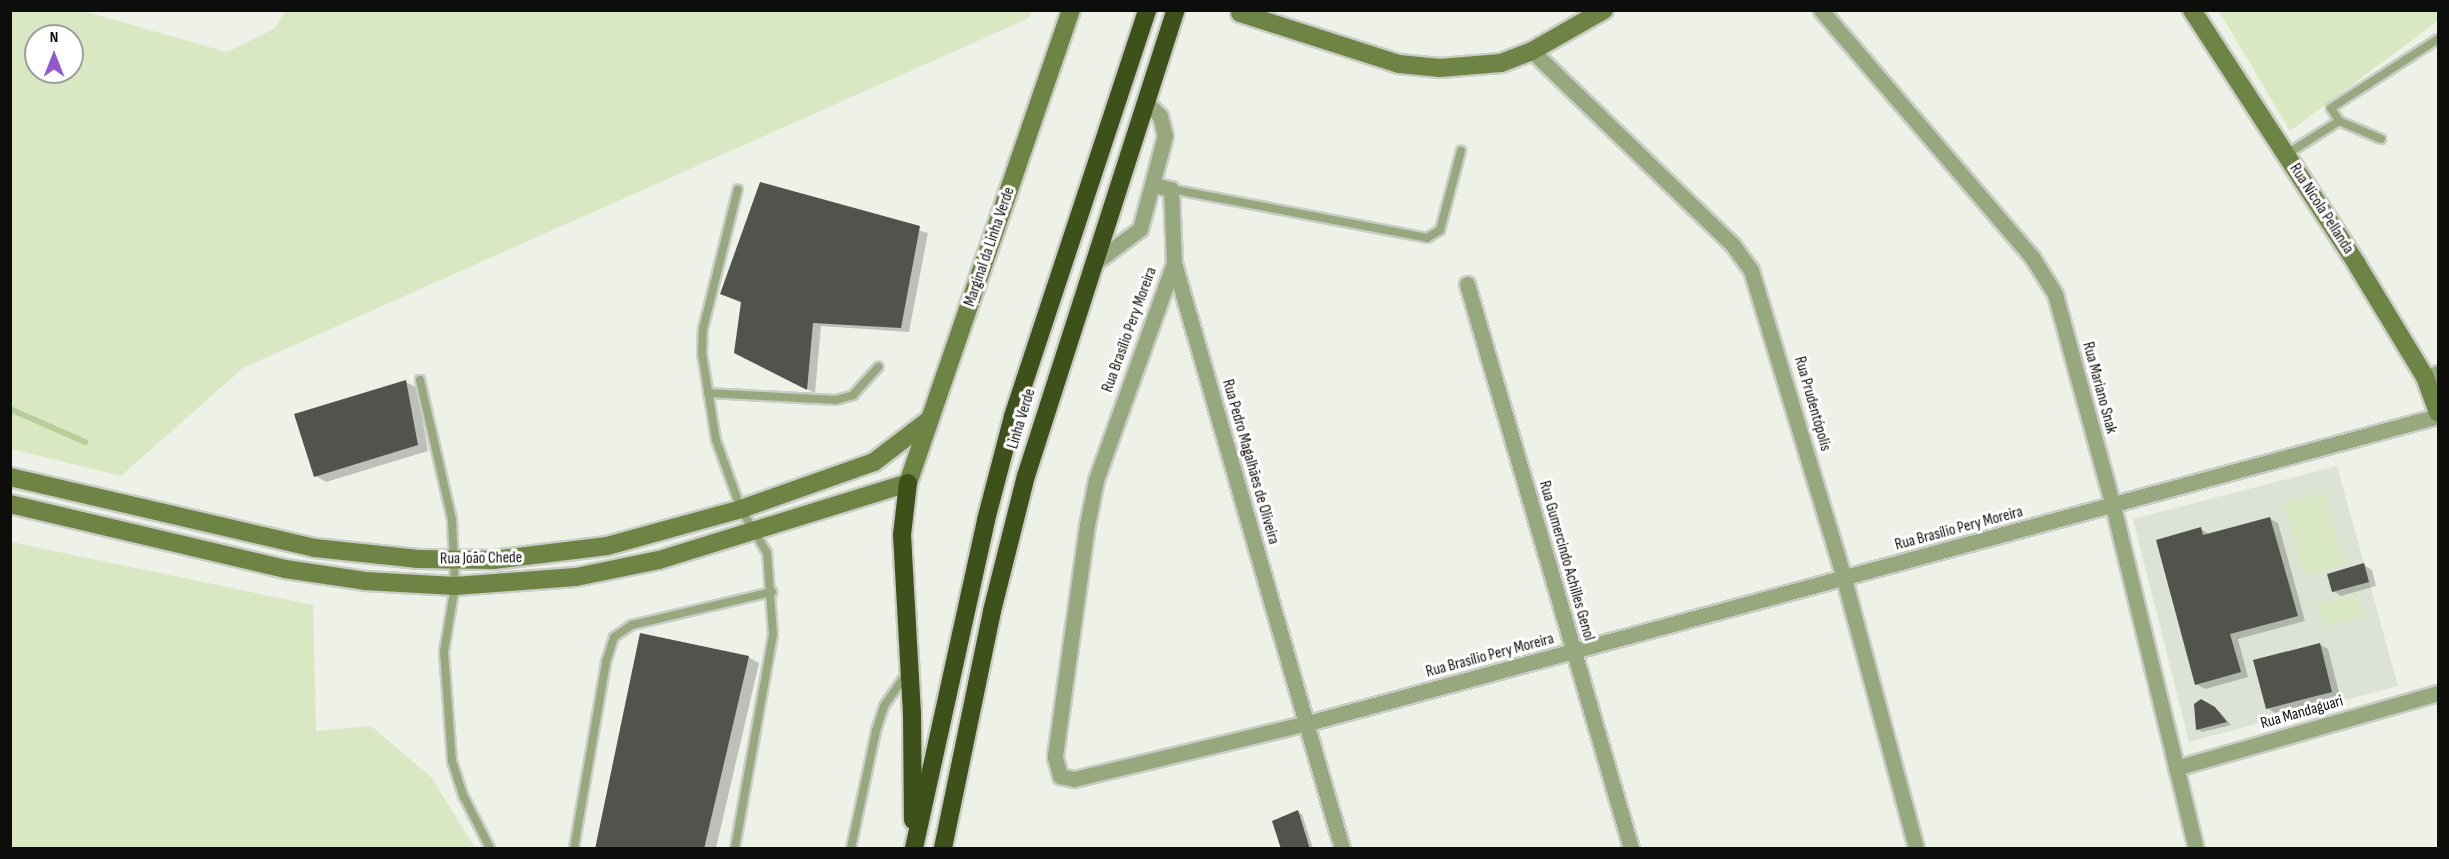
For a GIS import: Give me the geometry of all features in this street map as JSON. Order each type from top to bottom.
[{"type":"highway","name":"Linha Verde","points":[[914,849],[1011,426],[1147,10]]},
{"type":"highway","name":"Linha Verde","points":[[943,849],[1007,544],[1093,264],[1176,10]]},
{"type":"highway","points":[[908,483],[902,535],[910,668],[914,849]]},
{"type":"main road","name":"Marginal da Linha Verde","points":[[908,483],[1071,10]]},
{"type":"main road","points":[[1240,13],[1399,64],[1440,68],[1491,64],[1532,51],[1604,10]]},
{"type":"main road","name":"Rua Nicola Pellanda","points":[[2192,10],[2432,375],[2439,415]]},
{"type":"main road","name":"Rua João Chede","points":[[10,477],[315,548],[455,561],[532,558],[607,546],[741,509],[874,462],[931,418]]},
{"type":"main road","name":"Rua João Chede","points":[[10,504],[326,576],[455,586],[576,577],[659,560],[908,483]]},
{"type":"main road","points":[[161,540],[166,514]]},
{"type":"street","name":"Rua Mariano Snak","points":[[1821,10],[2032,257],[2055,294],[2112,506],[2196,849]]},
{"type":"street","name":"Rua Prudentópolis","points":[[1532,51],[1732,244],[1752,270],[1844,579],[1916,849]]},
{"type":"street","points":[[1093,264],[1140,229],[1153,185],[1165,125],[1146,102]]},
{"type":"street","points":[[1153,185],[1171,189]]},
{"type":"street","name":"Rua Pedro Magalhães de Oliveira","points":[[1171,189],[1174,263],[1308,723],[1342,849]]},
{"type":"street","name":"Rua Brasílio Pery Moreira","points":[[1174,263],[1096,480],[1058,724],[1055,757],[1060,776],[1074,779],[1308,723],[1844,579],[2439,415]]},
{"type":"street","name":"Rua Gumercindo Achilles Genol","points":[[1467,284],[1631,849]]},
{"type":"street","name":"Rua Mandaguari","points":[[2176,768],[2439,693]]},
{"type":"lane","points":[[2381,139],[2338,121],[2331,108],[2439,39]]},
{"type":"lane","points":[[2286,155],[2338,121]]},
{"type":"lane","points":[[1171,189],[1427,238],[1440,230],[1461,151]]},
{"type":"lane","points":[[735,849],[773,634],[772,592],[767,553],[741,509],[716,440],[708,393],[703,329],[738,189]]},
{"type":"lane","points":[[708,393],[836,400],[853,395],[878,367]]},
{"type":"lane","points":[[420,380],[452,520],[455,586],[444,651],[452,761],[464,797],[490,849]]},
{"type":"lane","points":[[574,849],[606,662],[614,638],[632,625],[772,592]]},
{"type":"lane","points":[[851,849],[876,731],[884,706],[910,668]]},
{"type":"shaded area","points":[[2337,466],[2398,686],[2189,742],[2133,519]]},
{"type":"green space","points":[[11,10],[83,11],[227,52],[275,28],[285,11],[1032,11],[1029,18],[243,368],[121,476],[11,449]]},
{"type":"green space","points":[[2438,10],[2438,21],[2290,131],[2219,11]]},
{"type":"green space","points":[[2324,492],[2344,564],[2304,575],[2284,503]]},
{"type":"green space","points":[[11,542],[313,605],[316,731],[371,726],[432,778],[475,848],[11,848]]},
{"type":"green space","points":[[2358,593],[2364,615],[2324,626],[2317,604]]},
{"type":"building","points":[[760,182],[920,226],[901,328],[813,323],[807,390],[734,353],[741,302],[720,294]]},
{"type":"building","points":[[406,380],[418,445],[314,477],[294,414]]},
{"type":"building","points":[[2270,517],[2298,616],[2230,634],[2241,672],[2195,685],[2156,540],[2201,527],[2203,535]]},
{"type":"building","points":[[2364,563],[2369,582],[2332,592],[2327,574]]},
{"type":"building","points":[[640,633],[749,656],[704,849],[595,849]]},
{"type":"building","points":[[2320,643],[2332,692],[2266,709],[2253,660]]},
{"type":"building","points":[[2201,699],[2215,707],[2227,722],[2196,730],[2194,704]]},
{"type":"building","points":[[1298,810],[1310,849],[1281,849],[1272,821]]},
{"type":"waterway","points":[[10,409],[85,442]]}]
